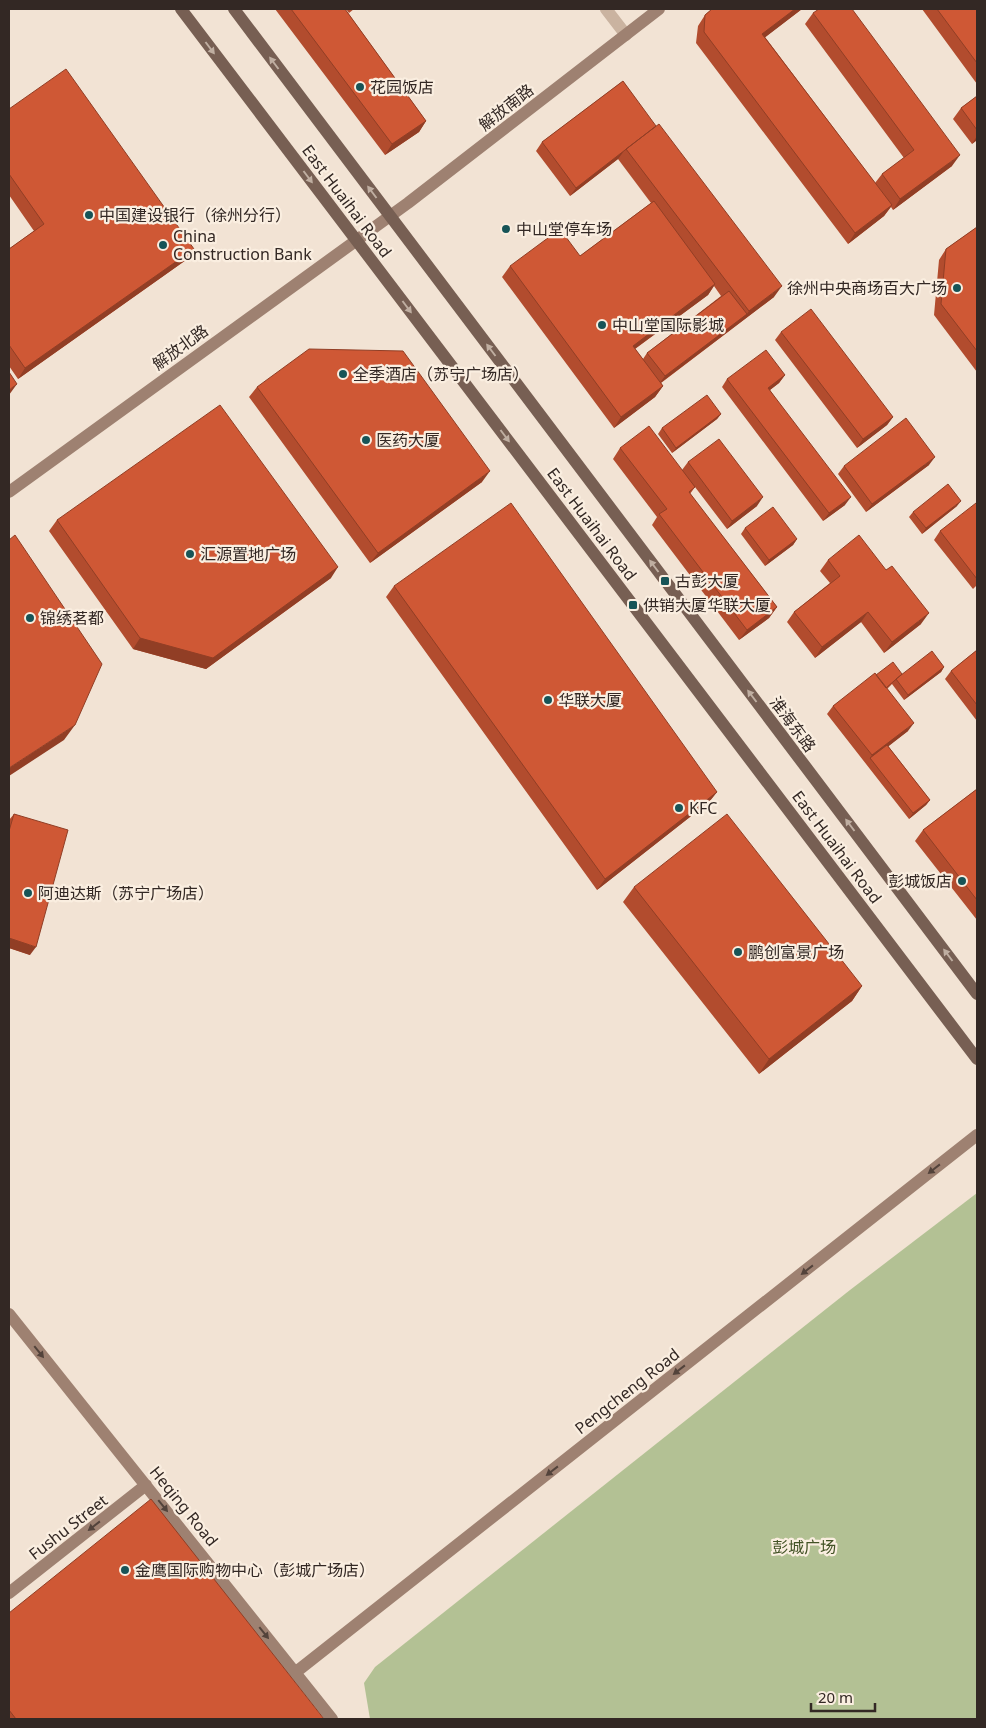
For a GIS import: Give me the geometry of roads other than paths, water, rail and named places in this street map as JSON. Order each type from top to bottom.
[{"type":"main road","name":"East Huaihai Road","points":[[181,9],[977,1059]]},
{"type":"main road","name":"East Huaihai Road","points":[[234,9],[390,216]]},
{"type":"main road","name":"淮海东路","points":[[390,216],[977,994]]},
{"type":"street","points":[[606,9],[626,35]]},
{"type":"street","name":"解放南路","points":[[371,229],[660,9]]},
{"type":"street","name":"解放北路","points":[[9,492],[371,229]]},
{"type":"street","name":"Pengcheng Road","points":[[296,1672],[975,1137]]},
{"type":"street","name":"Heqing Road","points":[[9,1314],[332,1719]]},
{"type":"street","name":"Fushu Street","points":[[9,1593],[146,1485]]},
{"type":"place","name":"花园饭店","points":[[360,87]]},
{"type":"place","name":"中国建设银行（徐州分行）","points":[[89,215]]},
{"type":"place","name":"中山堂停车场","points":[[506,229]]},
{"type":"place","name":"China Construction Bank","points":[[163,245]]},
{"type":"place","name":"徐州中央商场百大广场","points":[[957,288]]},
{"type":"place","name":"中山堂国际影城","points":[[602,325]]},
{"type":"place","name":"全季酒店（苏宁广场店）","points":[[343,374]]},
{"type":"place","name":"医药大厦","points":[[366,440]]},
{"type":"place","name":"汇源置地广场","points":[[190,554]]},
{"type":"place","name":"古彭大厦","points":[[665,581]]},
{"type":"place","name":"供销大厦华联大厦","points":[[633,605]]},
{"type":"place","name":"锦绣茗都","points":[[30,618]]},
{"type":"place","name":"华联大厦","points":[[548,700]]},
{"type":"place","name":"KFC","points":[[679,808]]},
{"type":"place","name":"彭城饭店","points":[[962,881]]},
{"type":"place","name":"阿迪达斯（苏宁广场店）","points":[[28,893]]},
{"type":"place","name":"鹏创富景广场","points":[[738,952]]},
{"type":"place","name":"金鹰国际购物中心（彭城广场店）","points":[[125,1570]]},
{"type":"park label","name":"彭城广场","points":[[804,1547]]}]
